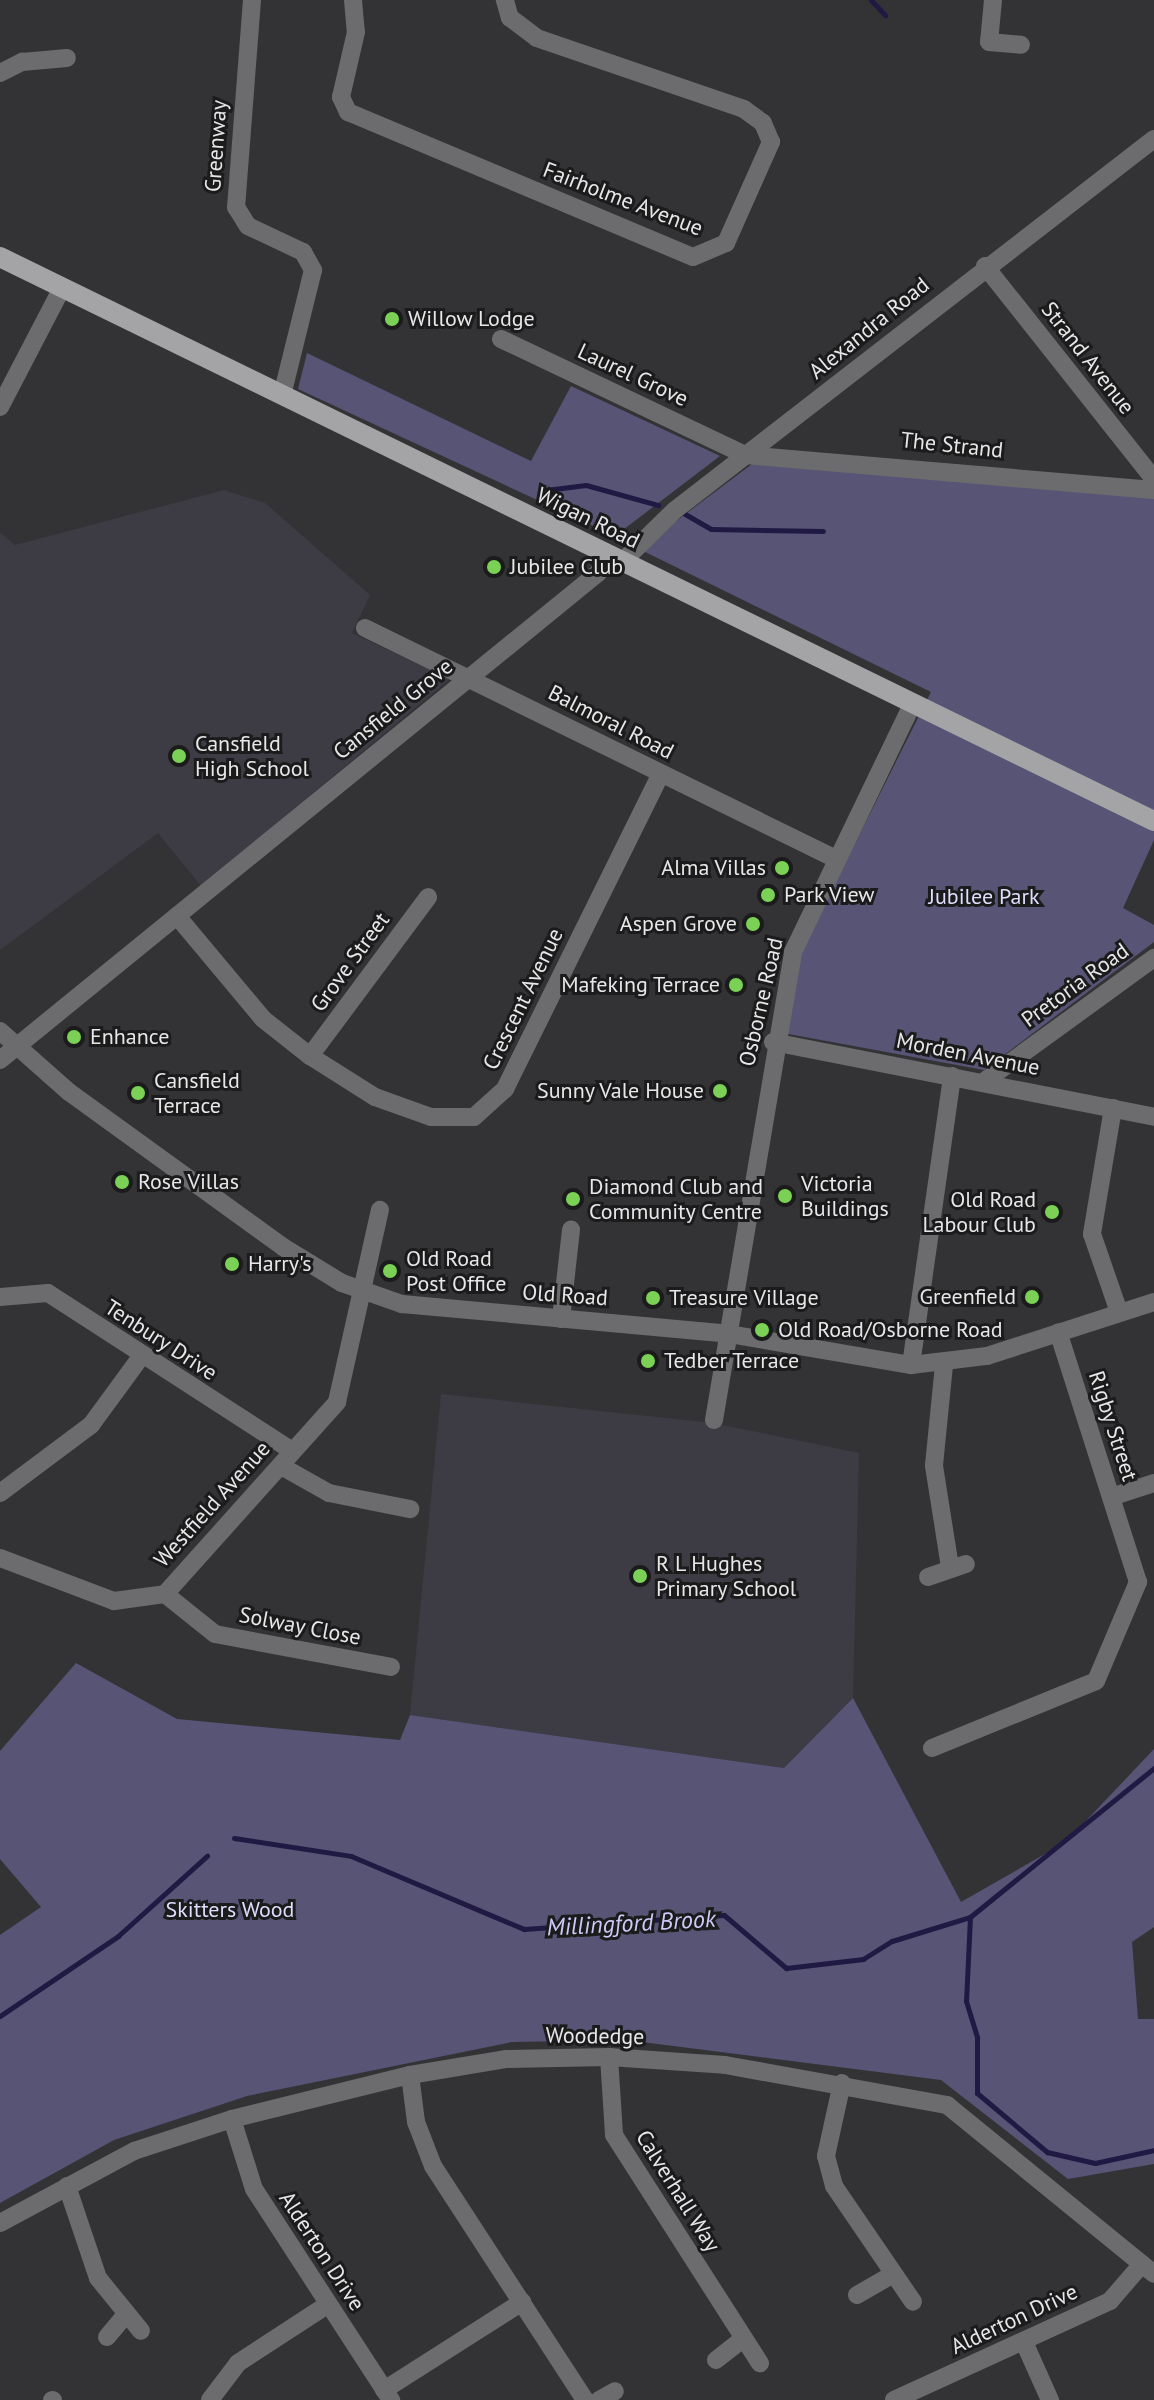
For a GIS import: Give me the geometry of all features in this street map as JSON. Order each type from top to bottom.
[{"type":"main road","name":"Wigan Road","points":[[0,257],[1154,821]]},
{"type":"street","name":"Greenway","points":[[252,0],[236,207],[248,226],[303,252],[313,270],[282,395]]},
{"type":"street","name":"Fairholme Avenue","points":[[353,0],[356,32],[341,97],[348,112],[693,257],[726,243],[771,142],[763,123],[744,109],[537,38],[510,18],[505,0]]},
{"type":"street","points":[[993,0],[989,42],[1021,45]]},
{"type":"street","points":[[0,73],[22,62],[67,58]]},
{"type":"street","name":"Alexandra Road","points":[[615,558],[985,266],[1151,147]]},
{"type":"street","name":"Strand Avenue","points":[[985,266],[1154,479]]},
{"type":"street","points":[[0,407],[62,288]]},
{"type":"street","name":"Laurel Grove","points":[[501,339],[745,455]]},
{"type":"street","name":"The Strand","points":[[745,455],[1154,490]]},
{"type":"street","name":"Cansfield Grove","points":[[0,1060],[615,558]]},
{"type":"street","name":"Balmoral Road","points":[[365,628],[834,858]]},
{"type":"street","name":"Osborne Road","points":[[714,1420],[773,1042],[793,952],[834,858],[913,703]]},
{"type":"street","name":"Crescent Avenue","points":[[177,916],[263,1019],[310,1056],[375,1097],[431,1117],[474,1117],[505,1089],[661,774]]},
{"type":"street","name":"Grove Street","points":[[310,1056],[428,897]]},
{"type":"street","name":"Pretoria Road","points":[[986,1080],[1154,958]]},
{"type":"street","name":"Old Road","points":[[0,1031],[15,1046],[252,1226],[363,1293],[428,1308],[729,1334],[911,1365],[944,1365],[1154,1302]]},
{"type":"street","name":"Morden Avenue","points":[[773,1042],[986,1080],[1154,1117]]},
{"type":"street","points":[[911,1365],[952,1076]]},
{"type":"street","points":[[1113,1108],[1092,1234],[1119,1312]]},
{"type":"street","name":"Westfield Avenue","points":[[0,1558],[114,1601],[165,1594],[337,1402],[380,1210]]},
{"type":"street","points":[[561,1319],[571,1230]]},
{"type":"street","name":"Tenbury Drive","points":[[0,1297],[48,1293],[287,1458],[329,1493],[410,1509]]},
{"type":"street","name":"Rigby Street","points":[[932,1748],[1096,1681],[1138,1582],[1058,1332]]},
{"type":"street","points":[[0,1493],[91,1425],[140,1358]]},
{"type":"street","points":[[928,1577],[958,1566],[934,1466],[944,1365]]},
{"type":"street","points":[[1111,1497],[1154,1483]]},
{"type":"street","name":"Solway Close","points":[[165,1594],[215,1634],[391,1667]]},
{"type":"street","name":"Woodedge","points":[[0,2223],[134,2151],[232,2119],[410,2075],[507,2059],[609,2057],[842,2083],[947,2105],[1148,2269]]},
{"type":"street","name":"Calverhall Way","points":[[609,2057],[614,2135],[742,2340],[760,2363]]},
{"type":"street","points":[[410,2075],[416,2122],[433,2166],[585,2400]]},
{"type":"street","points":[[842,2083],[826,2156],[834,2186],[891,2275],[913,2302]]},
{"type":"street","name":"Alderton Drive","points":[[232,2119],[254,2189],[388,2395]]},
{"type":"street","points":[[67,2186],[98,2278],[141,2331]]},
{"type":"street","name":"Alderton Drive","points":[[894,2400],[1110,2301],[1148,2269]]},
{"type":"street","points":[[857,2295],[891,2275]]},
{"type":"street","points":[[388,2395],[522,2302]]},
{"type":"street","points":[[210,2400],[238,2363],[327,2305]]},
{"type":"street","points":[[107,2337],[126,2314]]},
{"type":"street","points":[[716,2360],[742,2340]]},
{"type":"street","points":[[1024,2342],[1050,2400]]},
{"type":"shaded area","name":"Cansfield High School","points":[[224,490],[265,503],[370,595],[352,633],[450,679],[201,886],[158,833],[0,950],[0,533],[15,545]]},
{"type":"shaded area","name":"R L Hughes Primary School","points":[[441,1394],[713,1423],[859,1453],[853,1698],[784,1768],[410,1715]]},
{"type":"green space","points":[[307,353],[531,461],[571,386],[720,456],[615,536],[298,389]]},
{"type":"green space","name":"Jubilee Park","points":[[756,461],[1154,494],[1154,840],[1123,908],[1154,925],[1154,942],[984,1070],[783,1033],[802,949],[931,692],[639,549]]},
{"type":"green space","name":"Skitters Wood","points":[[76,1663],[177,1719],[400,1740],[410,1715],[784,1768],[853,1698],[961,1902],[1066,1842],[1154,1749],[1154,1927],[1132,1942],[1138,2019],[1154,2019],[1154,2164],[1068,2179],[941,2080],[626,2040],[512,2042],[247,2096],[114,2140],[0,2203],[0,1935],[41,1907],[0,1859],[0,1751]]},
{"type":"waterway","points":[[871,0],[885,15]]},
{"type":"waterway","points":[[546,490],[586,485],[658,505]]},
{"type":"waterway","points":[[685,514],[711,529],[823,531]]},
{"type":"waterway","name":"Millingford Brook","points":[[234,1838],[351,1856],[524,1929],[724,1915],[786,1968],[863,1959],[892,1941],[970,1917],[1154,1768]]},
{"type":"waterway","name":"Millingford Brook","points":[[0,2016],[118,1936],[207,1856]]},
{"type":"waterway","points":[[970,1917],[966,2001],[977,2037],[977,2093],[1047,2152],[1095,2163],[1154,2150]]},
{"type":"place","name":"Willow Lodge","points":[[392,319]]},
{"type":"place","name":"Jubilee Club","points":[[494,567]]},
{"type":"place","name":"Cansfield High School","points":[[179,756]]},
{"type":"place","name":"Alma Villas","points":[[782,868]]},
{"type":"place","name":"Park View","points":[[768,895]]},
{"type":"place","name":"Aspen Grove","points":[[753,924]]},
{"type":"place","name":"Mafeking Terrace","points":[[736,985]]},
{"type":"place","name":"Enhance","points":[[74,1037]]},
{"type":"place","name":"Sunny Vale House","points":[[720,1091]]},
{"type":"place","name":"Cansfield Terrace","points":[[138,1093]]},
{"type":"place","name":"Rose Villas","points":[[122,1182]]},
{"type":"place","name":"Victoria Buildings","points":[[785,1196]]},
{"type":"place","name":"Diamond Club and Community Centre","points":[[573,1199]]},
{"type":"place","name":"Old Road Labour Club","points":[[1052,1212]]},
{"type":"place","name":"Harry's","points":[[232,1264]]},
{"type":"place","name":"Old Road Post Office","points":[[390,1271]]},
{"type":"place","name":"Greenfield","points":[[1032,1297]]},
{"type":"place","name":"Treasure Village","points":[[653,1298]]},
{"type":"place","name":"Old Road/Osborne Road","points":[[762,1330]]},
{"type":"place","name":"Tedber Terrace","points":[[648,1361]]},
{"type":"place","name":"R L Hughes Primary School","points":[[640,1576]]}]
